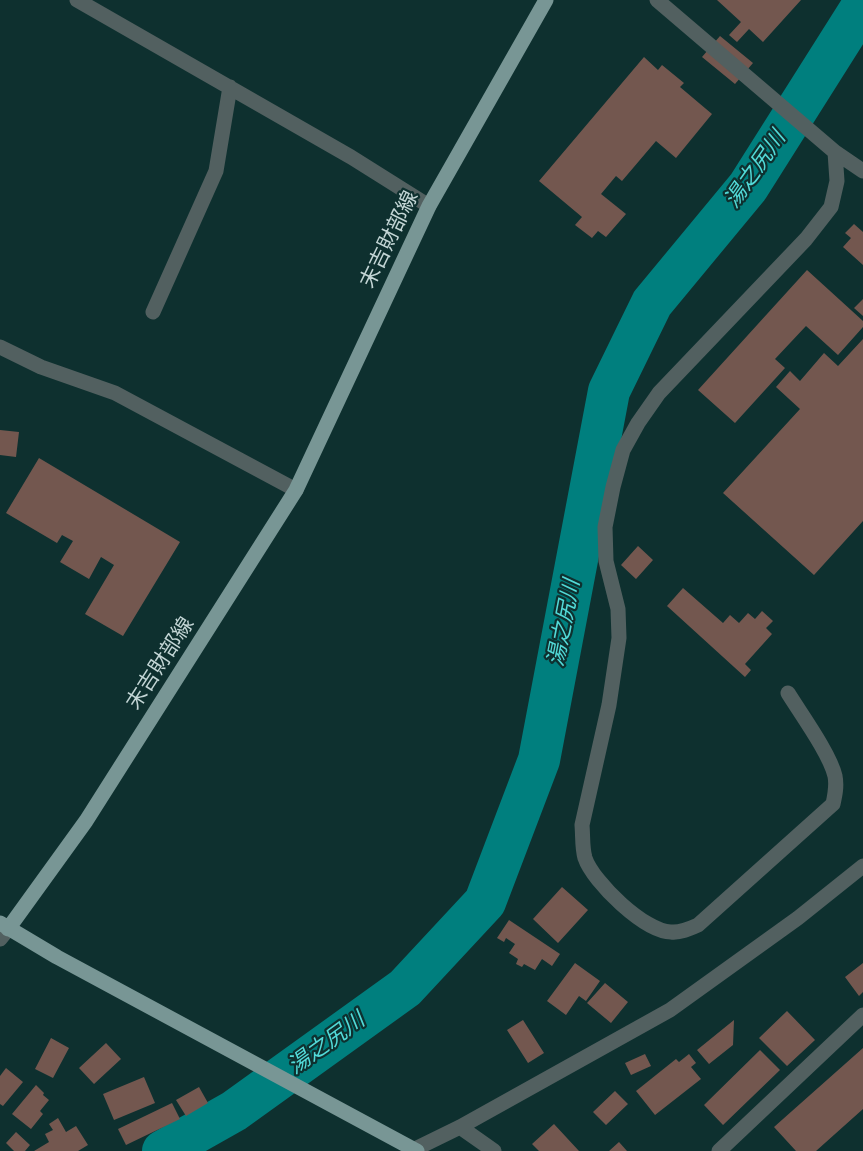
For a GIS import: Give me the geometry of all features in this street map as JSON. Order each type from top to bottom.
[{"type":"main road","name":"末吉財部線","points":[[417,1151],[3,930],[86,821],[296,490],[429,206],[546,0]]},
{"type":"street","points":[[76,0],[351,157],[429,206]]},
{"type":"street","points":[[657,0],[835,152],[863,171]]},
{"type":"street","points":[[153,312],[216,171],[230,87]]},
{"type":"street","points":[[788,693],[828,759],[835,775],[836,789],[833,804],[698,925],[685,931],[670,933],[643,923],[615,898],[592,871],[583,844],[582,825],[609,705],[619,638],[618,609],[606,561],[606,527],[613,487],[623,450],[659,393],[806,239],[831,207],[837,182],[835,152]]},
{"type":"street","points":[[0,347],[41,367],[115,393],[296,490]]},
{"type":"street","points":[[411,1151],[460,1127],[670,1010],[798,918],[863,866]]},
{"type":"street","points":[[719,1151],[863,1015]]},
{"type":"street","points":[[460,1127],[494,1151]]},
{"type":"building","points":[[717,0],[801,0],[763,42],[749,29],[737,42],[729,35],[741,22]]},
{"type":"building","points":[[720,36],[753,63],[735,84],[702,57]]},
{"type":"building","points":[[644,57],[658,70],[662,65],[684,83],[680,87],[712,114],[676,158],[656,141],[622,181],[616,176],[601,194],[626,214],[606,237],[598,231],[592,238],[575,225],[582,217],[539,181]]},
{"type":"building","points":[[854,224],[863,232],[863,265],[843,247],[851,238],[845,233]]},
{"type":"building","points":[[807,270],[863,321],[863,327],[838,355],[806,326],[775,359],[785,368],[735,423],[698,390]]},
{"type":"building","points":[[863,299],[863,316],[854,308]]},
{"type":"building","points":[[863,339],[863,521],[814,575],[723,493],[800,409],[776,387],[790,371],[800,381],[824,353],[838,366]]},
{"type":"building","points":[[0,430],[19,432],[16,457],[0,455]]},
{"type":"building","points":[[39,458],[180,542],[123,636],[85,614],[114,565],[101,557],[89,579],[60,562],[73,541],[62,535],[57,543],[6,513]]},
{"type":"building","points":[[638,546],[653,560],[636,579],[621,565]]},
{"type":"building","points":[[683,588],[723,623],[730,615],[739,623],[748,613],[755,619],[762,611],[773,621],[766,628],[772,634],[745,664],[751,670],[745,677],[667,606]]},
{"type":"building","points":[[562,887],[588,910],[558,943],[533,919]]},
{"type":"building","points":[[509,920],[560,954],[552,966],[542,959],[535,970],[524,964],[522,967],[516,964],[518,959],[509,953],[515,944],[506,938],[504,942],[497,938]]},
{"type":"building","points":[[575,963],[600,981],[586,1001],[579,996],[566,1015],[547,1001]]},
{"type":"building","points":[[863,963],[863,992],[859,996],[845,977]]},
{"type":"building","points":[[605,983],[628,1002],[611,1023],[587,1003]]},
{"type":"building","points":[[787,1011],[815,1040],[787,1066],[759,1038]]},
{"type":"building","points":[[523,1020],[544,1053],[528,1063],[507,1030]]},
{"type":"building","points":[[734,1020],[733,1045],[709,1064],[697,1050]]},
{"type":"building","points":[[51,1038],[69,1048],[53,1078],[35,1069]]},
{"type":"building","points":[[106,1043],[121,1059],[94,1084],[79,1068]]},
{"type":"building","points":[[863,1048],[863,1109],[816,1151],[796,1151],[774,1127]]},
{"type":"building","points":[[760,1050],[780,1070],[723,1125],[704,1105]]},
{"type":"building","points":[[645,1054],[651,1066],[631,1075],[625,1063]]},
{"type":"building","points":[[689,1054],[696,1063],[691,1067],[701,1079],[655,1115],[636,1091],[676,1059],[679,1062]]},
{"type":"building","points":[[6,1068],[23,1082],[3,1106],[0,1104],[0,1076]]},
{"type":"building","points":[[144,1077],[155,1103],[114,1120],[103,1094]]},
{"type":"building","points":[[36,1085],[49,1100],[40,1111],[43,1114],[31,1129],[12,1114]]},
{"type":"building","points":[[199,1087],[208,1103],[186,1116],[176,1100]]},
{"type":"building","points":[[615,1091],[628,1104],[606,1125],[593,1112]]},
{"type":"building","points":[[172,1103],[180,1119],[126,1145],[118,1129]]},
{"type":"building","points":[[58,1118],[66,1132],[76,1126],[88,1145],[78,1151],[34,1151],[49,1142],[45,1134],[53,1130],[49,1124]]},
{"type":"building","points":[[554,1124],[579,1151],[539,1151],[532,1144]]},
{"type":"building","points":[[16,1132],[30,1145],[25,1151],[14,1151],[6,1143]]},
{"type":"building","points":[[619,1142],[627,1151],[609,1151]]},
{"type":"waterway","name":"湯之尻川","points":[[163,1151],[234,1111],[405,988],[485,902],[539,760],[609,391],[652,303],[748,187],[863,5]]}]
